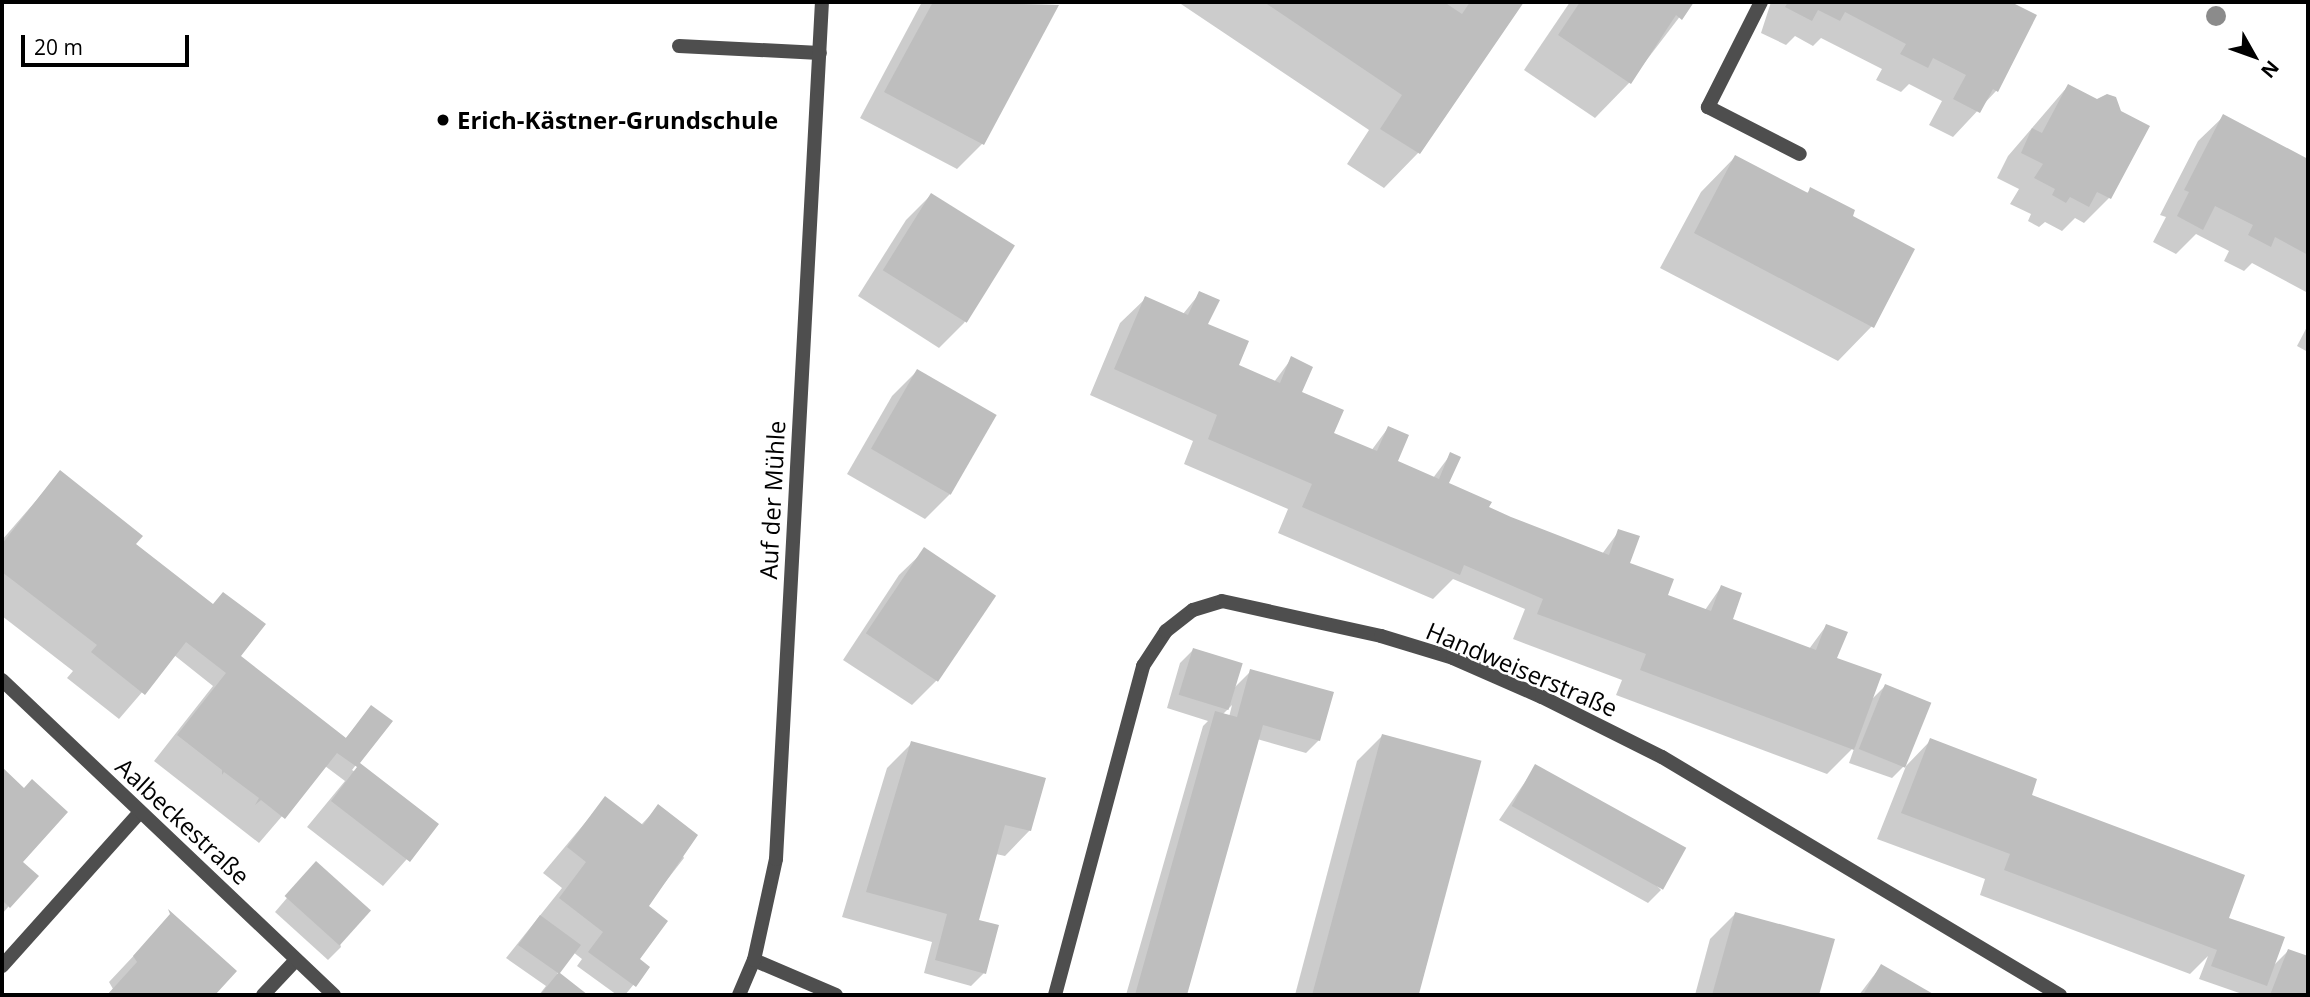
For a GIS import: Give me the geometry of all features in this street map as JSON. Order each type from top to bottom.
[{"type":"street","name":"Auf der Mühle","points":[[739,995],[754,960],[776,859],[822,2]]},
{"type":"street","points":[[1761,2],[1707,107],[1800,154]]},
{"type":"street","points":[[678,46],[820,53]]},
{"type":"street","name":"Handweiserstraße","points":[[1055,995],[1143,666],[1166,631],[1193,610],[1222,601],[1381,636],[1453,658],[1542,697],[1662,757],[2060,995]]},
{"type":"street","name":"Aalbeckestraße","points":[[2,680],[334,995]]},
{"type":"street","points":[[2,966],[140,812]]},
{"type":"street","points":[[263,995],[296,960]]},
{"type":"street","points":[[754,960],[836,995]]},
{"type":"building","points":[[933,2],[1059,5],[984,145],[884,92]]},
{"type":"building","points":[[1264,2],[1444,2],[1462,14],[1470,2],[1524,2],[1420,154],[1380,129],[1402,95]]},
{"type":"building","points":[[1580,2],[1694,2],[1682,20],[1676,15],[1631,84],[1558,35]]},
{"type":"building","points":[[1788,2],[2011,2],[2037,15],[1998,92],[1993,89],[1980,113],[1953,99],[1966,75],[1933,58],[1928,68],[1900,54],[1906,44],[1845,12],[1840,21],[1818,10],[1812,21],[1785,7]]},
{"type":"building","points":[[2068,84],[2097,99],[2107,94],[2116,97],[2121,111],[2150,126],[2111,199],[2097,192],[2089,207],[2070,197],[2066,203],[2052,195],[2055,189],[2034,178],[2043,164],[2021,153],[2032,128],[2042,133]]},
{"type":"building","points":[[2223,114],[2308,159],[2308,255],[2275,237],[2271,247],[2248,235],[2253,225],[2215,206],[2203,230],[2177,216],[2189,192],[2184,190]]},
{"type":"building","points":[[1735,155],[1808,193],[1810,187],[1855,210],[1853,216],[1915,249],[1874,328],[1694,233]]},
{"type":"building","points":[[931,193],[1015,245],[967,323],[883,270]]},
{"type":"building","points":[[1199,291],[1220,300],[1208,324],[1249,341],[1239,365],[1280,383],[1291,356],[1313,367],[1302,392],[1344,410],[1334,433],[1377,451],[1388,426],[1409,435],[1398,461],[1439,479],[1450,452],[1461,457],[1449,483],[1492,502],[1489,507],[1511,517],[1609,555],[1618,529],[1640,536],[1630,563],[1674,579],[1668,595],[1711,611],[1721,585],[1742,593],[1733,619],[1816,650],[1826,624],[1848,632],[1837,658],[1882,674],[1854,750],[1640,670],[1646,654],[1537,614],[1543,599],[1464,565],[1460,575],[1302,507],[1312,484],[1208,439],[1217,415],[1114,369],[1145,296],[1188,315]]},
{"type":"building","points":[[917,369],[997,415],[951,495],[871,449]]},
{"type":"building","points":[[60,470],[143,536],[136,544],[213,604],[223,592],[266,624],[241,656],[346,738],[371,705],[393,721],[360,763],[439,824],[410,862],[331,801],[357,767],[337,753],[285,819],[261,800],[255,805],[259,798],[224,772],[222,775],[222,770],[177,735],[226,673],[186,642],[145,695],[91,652],[97,645],[2,572],[2,544]]},
{"type":"building","points":[[924,547],[996,596],[938,682],[866,633]]},
{"type":"building","points":[[1193,648],[1243,663],[1228,710],[1179,695]]},
{"type":"building","points":[[1250,669],[1334,692],[1320,741],[1263,725],[1187,995],[1135,995],[1215,711],[1237,717]]},
{"type":"building","points":[[1885,684],[1931,703],[1905,768],[1859,749]]},
{"type":"building","points":[[1382,734],[1481,761],[1419,995],[1312,995]]},
{"type":"building","points":[[1930,738],[2037,779],[2032,795],[2245,875],[2229,918],[2285,937],[2267,986],[2211,966],[2217,950],[2004,870],[2010,854],[1901,813]]},
{"type":"building","points":[[911,741],[1046,778],[1031,831],[1005,825],[979,920],[999,925],[986,974],[935,960],[947,914],[866,892]]},
{"type":"building","points":[[1535,764],[1686,848],[1663,890],[1512,806]]},
{"type":"building","points":[[2,767],[24,788],[32,779],[68,812],[23,862],[39,876],[10,908],[2,900]]},
{"type":"building","points":[[605,796],[643,825],[658,804],[698,835],[649,906],[668,921],[640,959],[650,967],[636,987],[588,952],[603,932],[559,898],[586,862],[567,847]]},
{"type":"building","points":[[316,861],[371,911],[340,945],[285,896]]},
{"type":"building","points":[[168,909],[237,971],[215,995],[107,995],[137,962],[133,956],[170,914]]},
{"type":"building","points":[[1735,912],[1835,939],[1819,995],[1712,995]]},
{"type":"building","points":[[540,915],[581,945],[560,973],[588,995],[540,995],[558,973],[518,945]]},
{"type":"building","points":[[2288,949],[2308,956],[2308,995],[2270,995]]},
{"type":"building","points":[[1881,964],[1902,976],[1935,995],[1863,995]]},
{"type":"place","name":"Erich-Kästner-Grundschule","points":[[443,120]]}]
